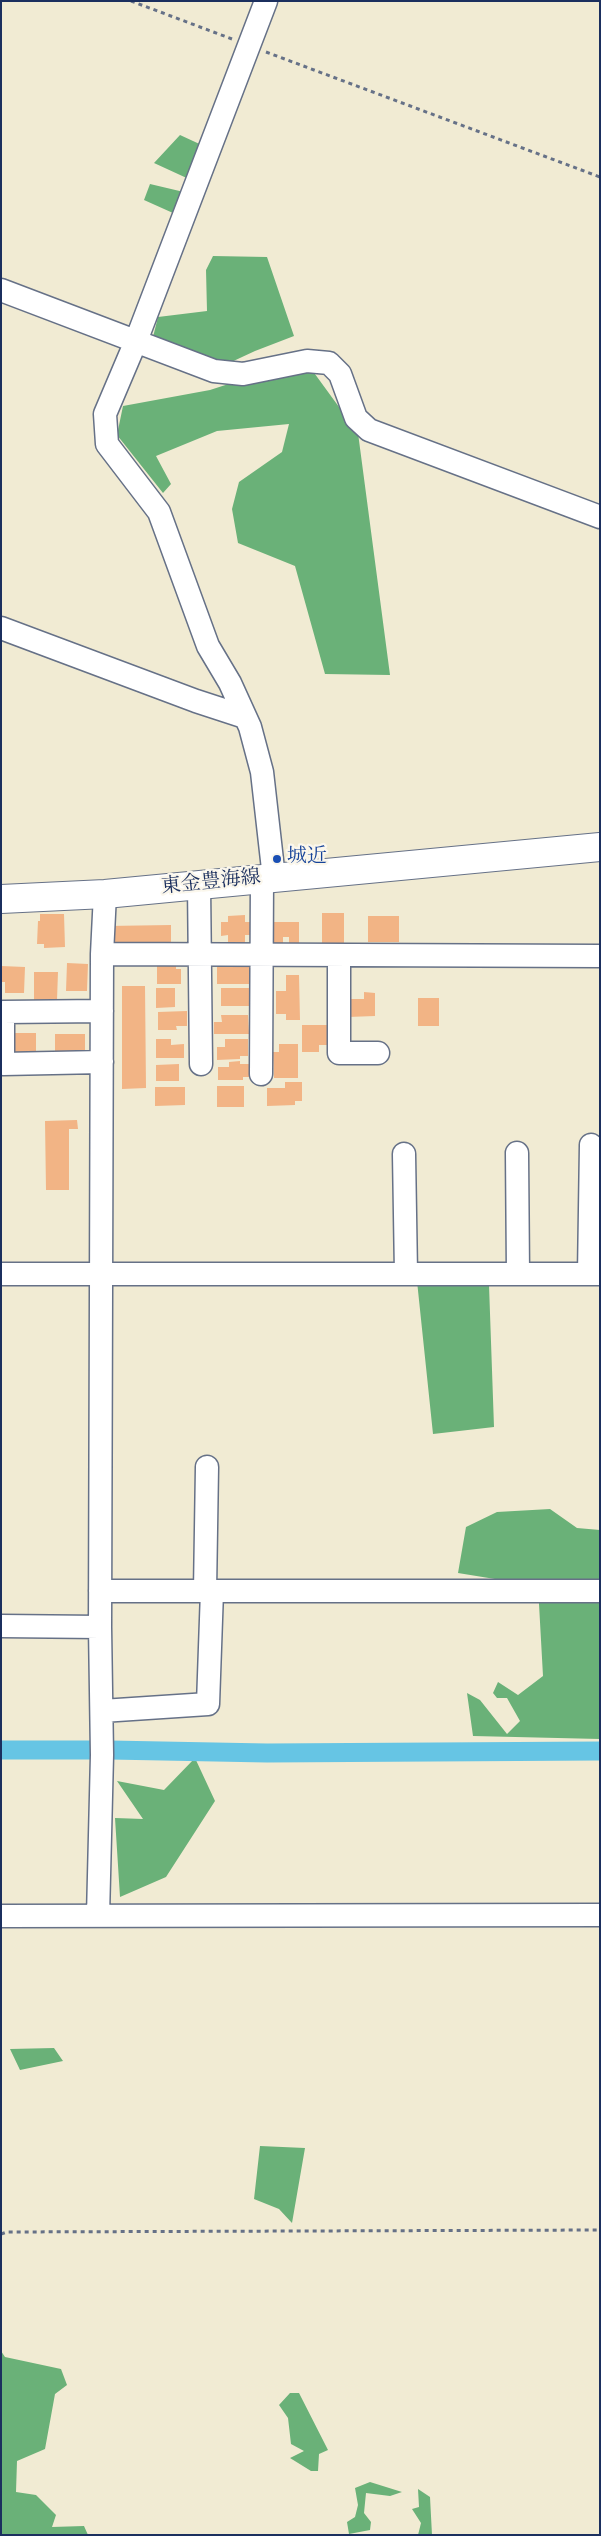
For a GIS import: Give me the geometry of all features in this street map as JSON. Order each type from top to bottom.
[{"type":"main road","name":"東金豊海線","points":[[1,899],[105,894],[600,847]]},
{"type":"street","points":[[261,1074],[262,955],[268,878],[262,772],[246,717],[230,683],[208,646],[178,558],[159,512],[107,444],[105,414],[136,342],[266,1]]},
{"type":"street","points":[[1,290],[214,371],[243,374],[307,361],[329,363],[340,374],[356,418],[369,430],[600,517]]},
{"type":"street","points":[[1,628],[196,701],[246,717]]},
{"type":"street","points":[[199,885],[201,1064]]},
{"type":"street","points":[[98,1916],[102,1711],[100,1591],[102,954],[105,894]]},
{"type":"street","points":[[102,954],[600,956]]},
{"type":"street","points":[[339,955],[339,1053],[378,1053]]},
{"type":"street","points":[[102,1011],[3,1012],[3,1064],[102,1062]]},
{"type":"street","points":[[1,1274],[594,1274],[591,1145]]},
{"type":"street","points":[[517,1153],[518,1274]]},
{"type":"street","points":[[404,1154],[406,1274]]},
{"type":"street","points":[[102,1711],[208,1704],[209,1591],[206,1466]]},
{"type":"street","points":[[100,1591],[600,1591]]},
{"type":"street","points":[[1,1626],[100,1627]]},
{"type":"street","points":[[1,1916],[600,1915]]},
{"type":"path","points":[[131,1],[600,177]]},
{"type":"path","points":[[1,2234],[7,2232],[600,2230]]},
{"type":"green space","points":[[180,135],[206,147],[191,180],[154,163]]},
{"type":"green space","points":[[150,184],[188,193],[173,213],[144,200]]},
{"type":"green space","points":[[213,256],[267,257],[294,336],[227,364],[153,337],[158,317],[207,311],[206,270]]},
{"type":"green space","points":[[312,370],[358,433],[390,675],[325,674],[295,566],[238,543],[232,509],[239,482],[282,452],[289,424],[217,431],[156,456],[171,484],[163,493],[117,435],[123,406],[210,390],[247,378]]},
{"type":"green space","points":[[417,1281],[489,1285],[494,1427],[433,1434]]},
{"type":"green space","points":[[550,1509],[577,1528],[600,1530],[600,1739],[473,1736],[467,1693],[480,1700],[507,1734],[520,1721],[507,1698],[497,1698],[493,1693],[498,1682],[518,1695],[543,1676],[538,1586],[458,1573],[466,1527],[497,1512]]},
{"type":"green space","points":[[195,1758],[215,1801],[166,1877],[120,1897],[115,1818],[143,1819],[117,1781],[164,1790]]},
{"type":"green space","points":[[54,2048],[63,2061],[20,2070],[10,2049]]},
{"type":"green space","points":[[260,2146],[305,2148],[292,2223],[279,2209],[254,2199]]},
{"type":"green space","points":[[1,2351],[5,2357],[61,2369],[67,2385],[55,2394],[45,2449],[17,2461],[16,2492],[36,2495],[56,2515],[52,2527],[84,2526],[88,2535],[1,2535]]},
{"type":"green space","points":[[290,2393],[299,2393],[328,2450],[319,2454],[318,2471],[311,2471],[290,2458],[304,2451],[291,2444],[288,2418],[279,2405]]},
{"type":"green space","points":[[370,2482],[402,2492],[390,2496],[366,2493],[364,2513],[371,2522],[370,2530],[349,2534],[347,2522],[355,2517],[358,2505],[355,2488]]},
{"type":"green space","points":[[418,2489],[430,2497],[432,2535],[418,2535],[421,2523],[412,2509],[419,2507]]},
{"type":"building","points":[[322,913],[344,913],[344,943],[322,944]]},
{"type":"building","points":[[40,914],[64,914],[65,947],[44,948],[44,944],[37,944]]},
{"type":"building","points":[[245,915],[245,922],[250,922],[250,935],[245,935],[245,944],[228,944],[228,935],[221,936],[221,922],[228,922],[228,916]]},
{"type":"building","points":[[368,916],[399,916],[399,942],[368,942]]},
{"type":"building","points":[[273,922],[299,922],[299,946],[289,946],[289,937],[283,937],[283,946],[273,946],[273,937],[267,937],[268,927],[273,927]]},
{"type":"building","points":[[171,925],[171,945],[107,946],[107,926]]},
{"type":"building","points":[[67,963],[88,964],[87,991],[66,991]]},
{"type":"building","points":[[157,963],[176,963],[176,969],[181,969],[181,984],[157,984]]},
{"type":"building","points":[[1,966],[25,967],[24,993],[5,993],[5,982],[1,982]]},
{"type":"building","points":[[217,967],[250,967],[251,984],[217,984]]},
{"type":"building","points":[[34,972],[58,972],[57,1000],[34,1000]]},
{"type":"building","points":[[286,975],[299,975],[300,1020],[286,1020],[286,1014],[276,1014],[276,991],[286,991]]},
{"type":"building","points":[[122,986],[145,986],[146,1088],[122,1089]]},
{"type":"building","points":[[156,988],[175,988],[175,1007],[156,1008]]},
{"type":"building","points":[[221,988],[251,988],[251,1006],[221,1006]]},
{"type":"building","points":[[364,992],[375,993],[375,1016],[348,1017],[348,999],[364,999]]},
{"type":"building","points":[[418,998],[439,998],[439,1026],[418,1026]]},
{"type":"building","points":[[187,1011],[187,1026],[176,1026],[177,1030],[158,1030],[158,1012]]},
{"type":"building","points":[[221,1015],[248,1015],[249,1034],[214,1034],[214,1022],[222,1022]]},
{"type":"building","points":[[302,1025],[330,1025],[330,1045],[319,1045],[319,1052],[302,1052]]},
{"type":"building","points":[[11,1033],[36,1033],[36,1052],[11,1052]]},
{"type":"building","points":[[55,1034],[85,1034],[85,1054],[55,1053]]},
{"type":"building","points":[[156,1039],[171,1039],[171,1045],[184,1044],[184,1058],[156,1058]]},
{"type":"building","points":[[225,1039],[248,1039],[248,1056],[240,1056],[240,1059],[217,1060],[217,1047],[225,1047]]},
{"type":"building","points":[[279,1044],[298,1044],[298,1078],[274,1078],[273,1052],[279,1052]]},
{"type":"building","points":[[240,1061],[240,1064],[249,1064],[249,1077],[243,1077],[243,1080],[218,1080],[218,1067],[229,1067],[229,1062]]},
{"type":"building","points":[[179,1064],[179,1081],[156,1081],[156,1065]]},
{"type":"building","points":[[285,1082],[302,1082],[302,1101],[295,1101],[295,1105],[267,1106],[267,1088],[285,1088]]},
{"type":"building","points":[[217,1086],[244,1086],[244,1107],[217,1107]]},
{"type":"building","points":[[155,1087],[185,1087],[185,1105],[155,1106]]},
{"type":"building","points":[[77,1120],[78,1129],[69,1129],[69,1190],[46,1190],[45,1121]]},
{"type":"waterway","points":[[1,1750],[92,1750]]},
{"type":"waterway","points":[[110,1750],[267,1753],[600,1751]]},
{"type":"place","name":"城近","points":[[277,859]]}]
